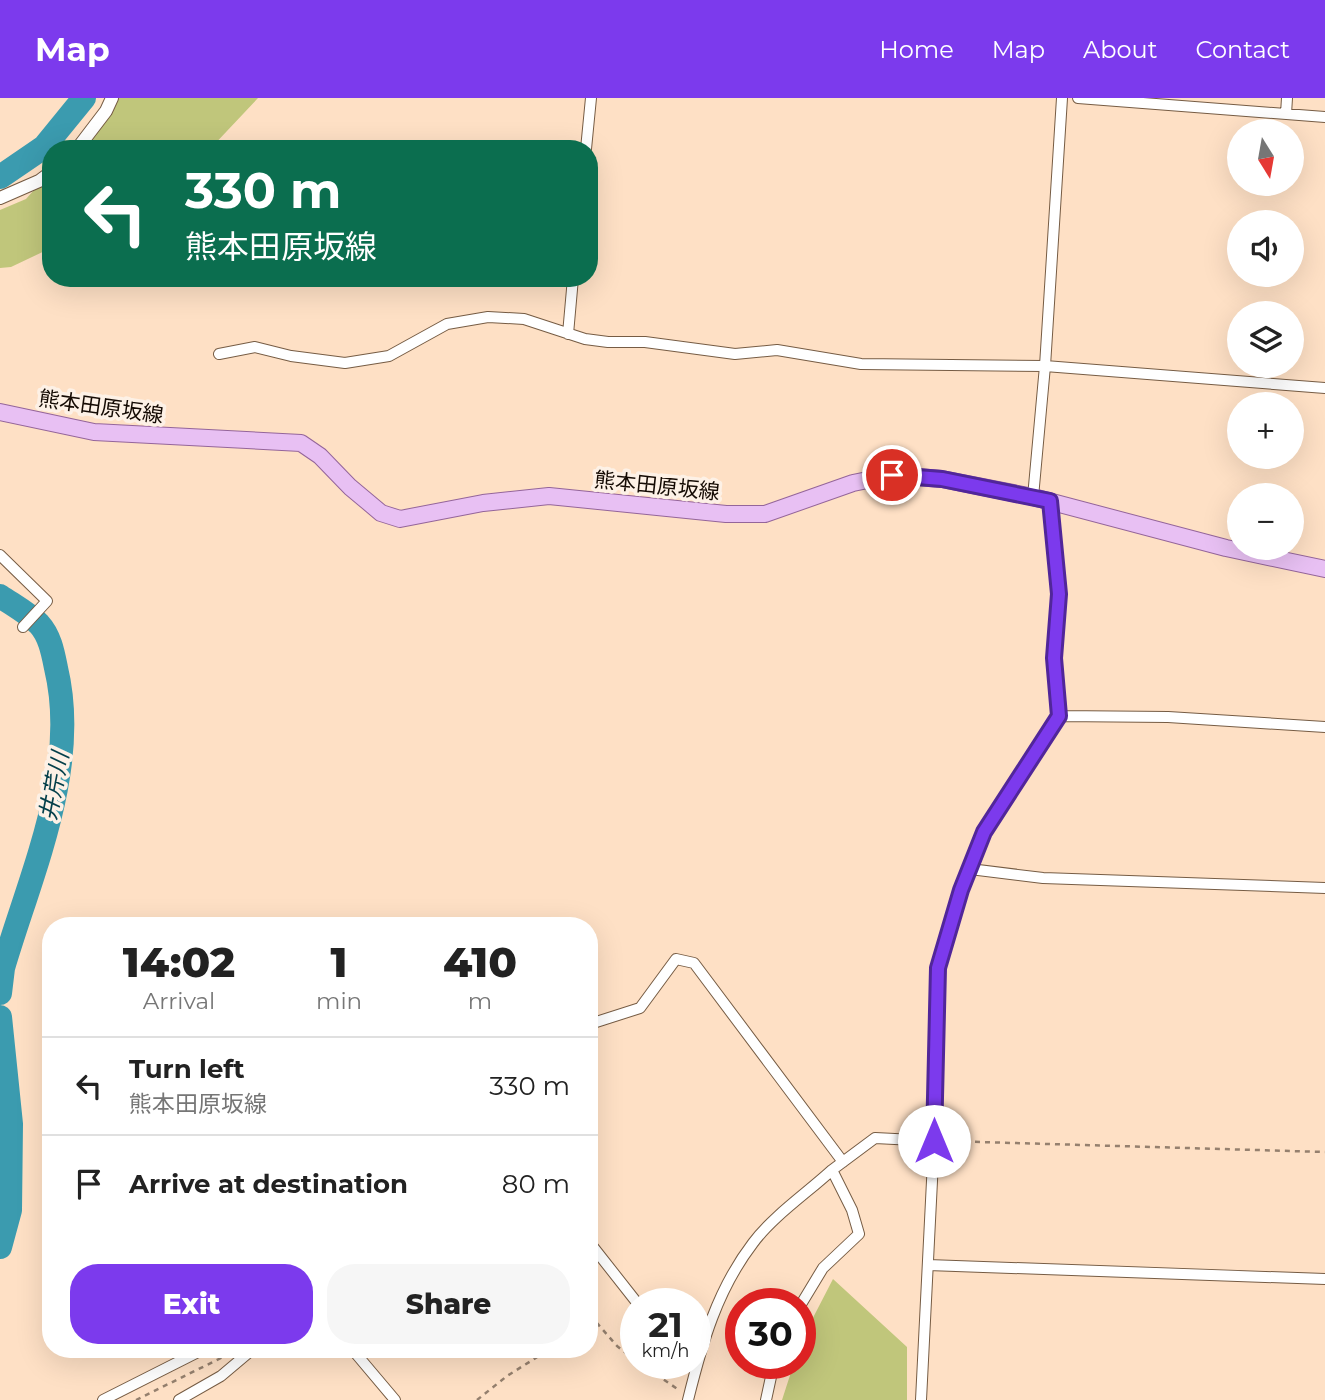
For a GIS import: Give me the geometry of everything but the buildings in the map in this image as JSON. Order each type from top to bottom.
[{"type":"main road","name":"熊本田原坂線","points":[[0,412],[94,432],[301,443],[320,456],[350,487],[381,513],[400,519],[483,503],[549,496],[726,514],[765,514],[853,483],[892,475],[942,479],[1033,497],[1226,548],[1325,569]]},
{"type":"street","points":[[84,140],[106,111],[112,98]]},
{"type":"street","points":[[587,140],[591,98]]},
{"type":"street","points":[[1033,497],[1045,366],[1062,98]]},
{"type":"street","points":[[1078,98],[1325,117]]},
{"type":"street","points":[[1286,114],[1287,98]]},
{"type":"street","points":[[0,198],[42,179]]},
{"type":"street","points":[[568,334],[572,287]]},
{"type":"street","points":[[219,354],[255,346],[291,356],[345,363],[389,356],[447,324],[488,317],[524,319],[568,334],[608,342],[645,342],[735,354],[777,350],[861,364],[1045,366],[1325,388]]},
{"type":"street","points":[[921,1400],[934,1141],[938,968],[984,832],[1059,716],[1054,658],[1059,594],[1050,501]]},
{"type":"street","points":[[0,555],[47,601],[23,627]]},
{"type":"street","points":[[1059,716],[1168,717],[1325,727]]},
{"type":"street","points":[[970,869],[1042,878],[1325,888]]},
{"type":"street","points":[[598,1021],[640,1007],[676,959],[694,963],[843,1162]]},
{"type":"street","points":[[711,1317],[722,1291],[754,1241],[832,1170],[875,1138],[934,1141]]},
{"type":"street","points":[[811,1288],[823,1268],[859,1234],[852,1210],[832,1170]]},
{"type":"street","points":[[598,1253],[625,1288]]},
{"type":"street","points":[[928,1265],[1325,1279]]},
{"type":"street","points":[[103,1400],[186,1358]]},
{"type":"street","points":[[179,1400],[220,1376],[242,1358]]},
{"type":"street","points":[[360,1358],[395,1400]]},
{"type":"street","points":[[685,1396],[692,1379]]},
{"type":"street","points":[[766,1400],[771,1379]]},
{"type":"path","points":[[934,1141],[1325,1152]]},
{"type":"path","points":[[598,1326],[620,1346]]},
{"type":"path","points":[[136,1400],[220,1358]]},
{"type":"path","points":[[477,1400],[536,1358]]},
{"type":"path","points":[[661,1379],[685,1396]]},
{"type":"green space","points":[[111,98],[258,98],[218,140],[77,140]]},
{"type":"green space","points":[[42,181],[42,252],[11,267],[0,268],[0,210],[26,199]]},
{"type":"green space","points":[[833,1279],[907,1347],[907,1400],[782,1400],[789,1379],[816,1379],[816,1312]]},
{"type":"waterway","points":[[50,140],[84,98]]},
{"type":"waterway","points":[[0,177],[42,148]]},
{"type":"waterway","name":"井芹川","points":[[0,596],[35,620],[43,629],[55,662],[62,706],[62,744],[49,820],[3,968],[0,993]]},
{"type":"waterway","name":"井芹川","points":[[0,1017],[11,1124],[10,1210],[0,1247]]},
{"type":"route","points":[[892,475],[942,479],[1050,501],[1059,594],[1054,658],[1059,716],[984,832],[961,890],[938,968],[934,1141]]}]
